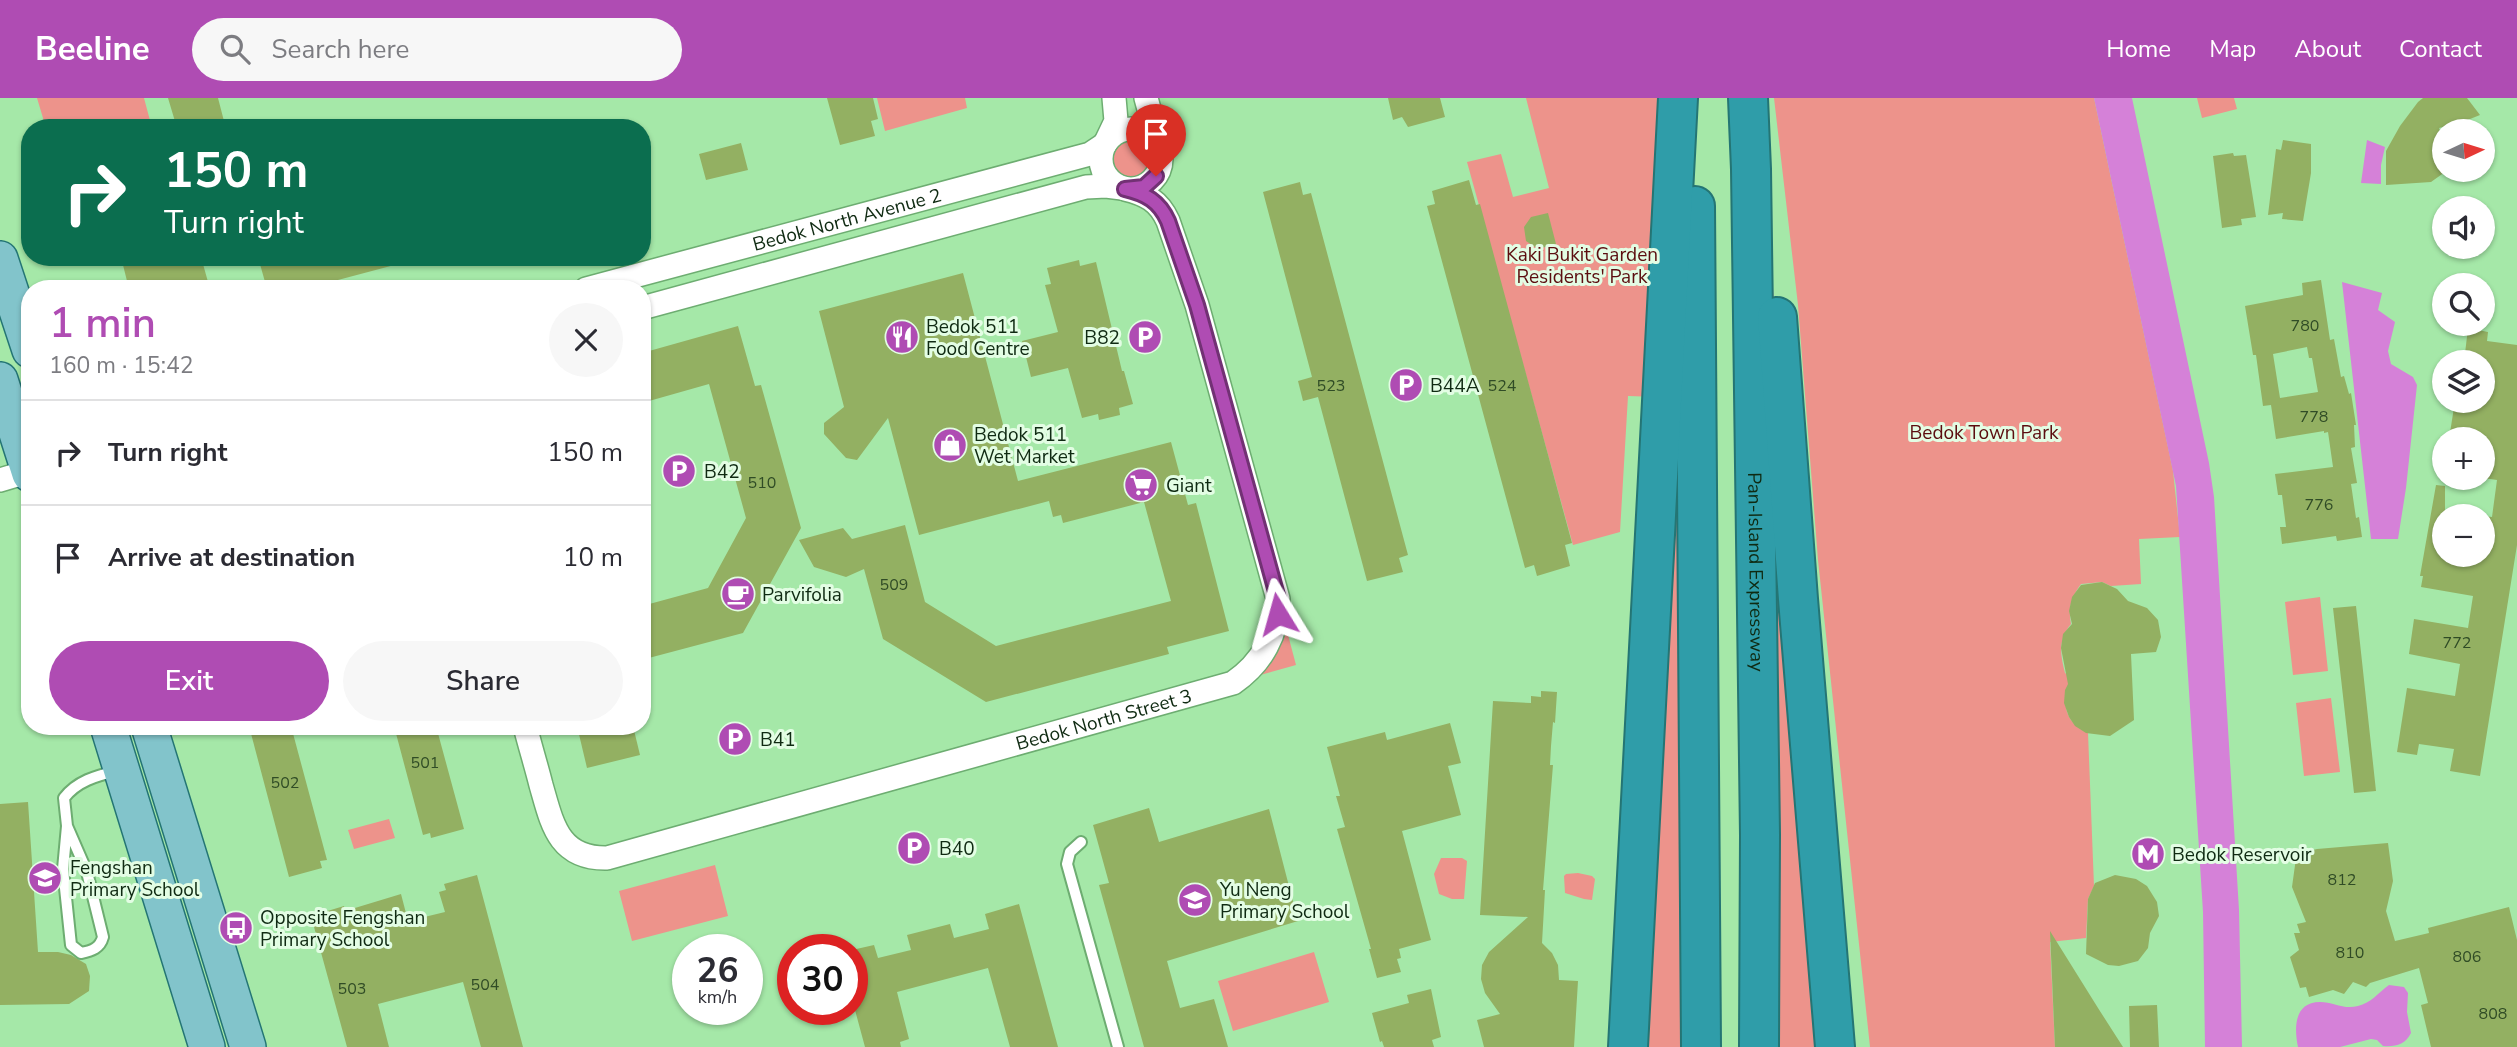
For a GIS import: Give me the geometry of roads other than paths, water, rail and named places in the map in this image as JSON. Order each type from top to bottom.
[{"type":"highway","points":[[1628,1047],[1678,98]]},
{"type":"highway","points":[[1691,98],[1697,241],[1701,1047]]},
{"type":"highway","name":"Pan-Island Expressway","points":[[1748,98],[1760,835],[1759,1047]]},
{"type":"highway","points":[[1751,169],[1769,204],[1835,1047]]},
{"type":"main road","points":[[0,259],[21,323]]},
{"type":"main road","points":[[0,380],[21,450]]},
{"type":"main road","points":[[111,735],[206,1047]]},
{"type":"main road","points":[[152,735],[248,1047]]},
{"type":"street","points":[[1114,98],[1115,121],[1101,153],[1102,169],[1110,181],[1124,189],[1139,188],[1152,181],[1160,167],[1160,151],[1146,98]]},
{"type":"street","points":[[1105,143],[1119,131],[1134,129],[1151,136],[1160,151]]},
{"type":"street","name":"Bedok North Avenue 2","points":[[620,280],[1090,154],[1105,143]]},
{"type":"street","name":"Bedok North Avenue 2","points":[[651,306],[1086,187],[1124,189]]},
{"type":"street","name":"Bedok North Street 3","points":[[528,735],[555,831],[574,851],[590,857],[607,858],[1220,687],[1233,683],[1245,674],[1261,657],[1269,643],[1276,622],[1278,599],[1197,305],[1168,221],[1162,209],[1151,198],[1124,189]]},
{"type":"street","points":[[0,480],[21,459]]},
{"type":"lane","points":[[67,826],[86,872],[103,937],[101,944],[91,951],[81,953],[71,945],[63,869],[67,826],[64,798],[86,779],[121,769]]},
{"type":"lane","points":[[1081,842],[1070,852],[1067,864],[1118,1047]]},
{"type":"place","name":"Bedok 511 Food Centre","points":[[902,337]]},
{"type":"place","name":"B82","points":[[1145,337]]},
{"type":"place","name":"B44A","points":[[1406,385]]},
{"type":"place","name":"Bedok 511 Wet Market","points":[[950,445]]},
{"type":"place","name":"B42","points":[[679,471]]},
{"type":"place","name":"Giant","points":[[1141,485]]},
{"type":"place","name":"Parvifolia","points":[[738,594]]},
{"type":"place","name":"B41","points":[[735,739]]},
{"type":"place","name":"B40","points":[[914,848]]},
{"type":"place","name":"Bedok Reservoir","points":[[2148,854]]},
{"type":"place","name":"Fengshan Primary School","points":[[45,878]]},
{"type":"place","name":"Yu Neng Primary School","points":[[1195,900]]},
{"type":"place","name":"Opposite Fengshan Primary School","points":[[236,928]]},
{"type":"park label","name":"Kaki Bukit Garden Residents' Park","points":[[1582,265]]},
{"type":"park label","name":"Bedok Town Park","points":[[1984,432]]}]
